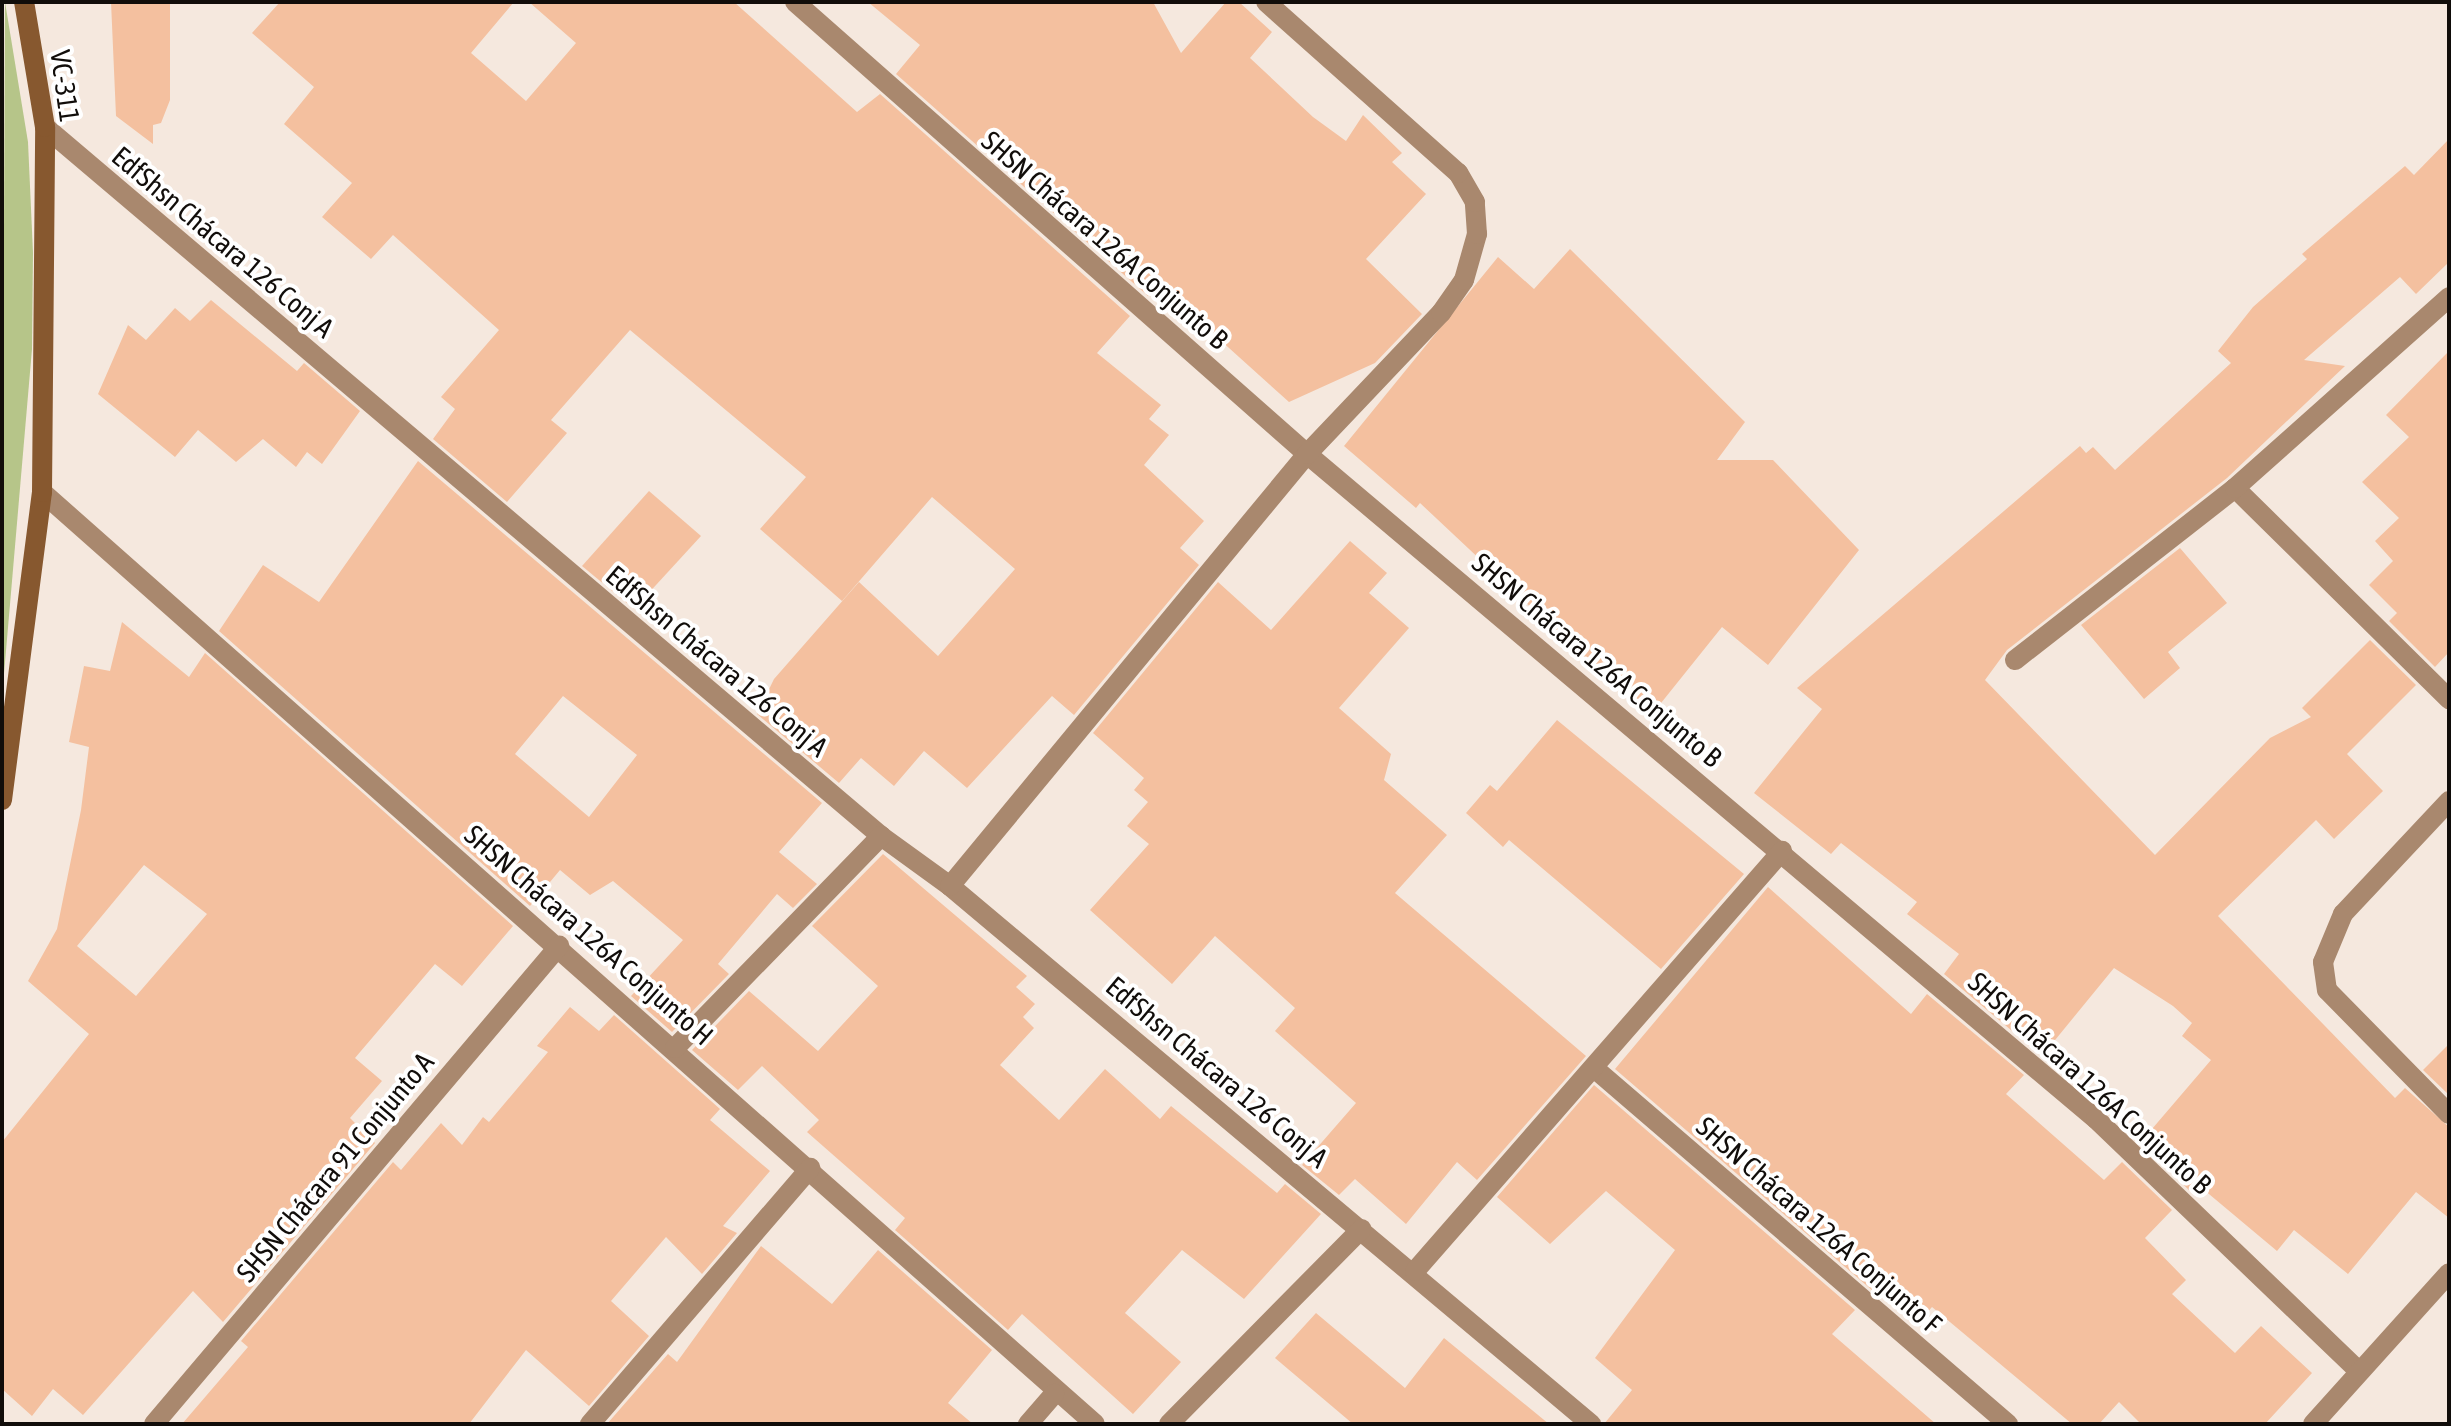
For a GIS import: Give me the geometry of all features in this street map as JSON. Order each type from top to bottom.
[{"type":"main road","name":"VC-311","points":[[2,800],[42,492],[45,127],[24,2]]},
{"type":"street","name":"SHSN Chácara 126A Conjunto B","points":[[795,2],[1307,454],[1782,851],[2096,1119],[2357,1369]]},
{"type":"street","points":[[950,886],[1307,454],[1441,313],[1464,280],[1477,234],[1475,202],[1458,173],[1266,2]]},
{"type":"street","name":"EdfShsn Chácara 126 Conj A","points":[[45,127],[881,836],[950,886],[1415,1271],[1591,1424]]},
{"type":"street","points":[[2015,660],[2235,488],[2449,297]]},
{"type":"street","points":[[2235,488],[2449,699]]},
{"type":"street","name":"SHSN Chácara 126A Conjunto H","points":[[42,492],[810,1168],[1054,1394],[1095,1424]]},
{"type":"street","points":[[2449,801],[2343,914],[2323,962],[2327,990],[2449,1114]]},
{"type":"street","points":[[675,1048],[881,836]]},
{"type":"street","points":[[1415,1271],[1782,851]]},
{"type":"street","name":"SHSN Chácara 91 Conjunto A","points":[[154,1424],[559,946]]},
{"type":"street","name":"SHSN Chácara 126A Conjunto F","points":[[1594,1068],[2008,1424]]},
{"type":"street","points":[[590,1424],[810,1168]]},
{"type":"street","points":[[1169,1424],[1361,1229]]},
{"type":"street","points":[[2313,1424],[2357,1369],[2449,1273]]},
{"type":"street","points":[[1028,1424],[1054,1394]]},
{"type":"green space","points":[[5,2],[28,142],[33,253],[32,349],[2,697]]},
{"type":"building","points":[[111,2],[170,2],[170,100],[161,123],[153,125],[153,144],[116,116]]},
{"type":"building","points":[[280,2],[514,2],[471,53],[526,101],[576,43],[529,2],[734,2],[857,112],[880,94],[1130,316],[1097,353],[1161,405],[1149,419],[1169,435],[1144,465],[1204,521],[1180,548],[1199,565],[1074,715],[1052,696],[967,788],[924,751],[894,786],[861,758],[839,783],[757,714],[774,679],[859,582],[938,656],[1015,569],[932,497],[842,601],[760,529],[806,477],[630,330],[551,420],[567,433],[507,502],[433,439],[455,409],[441,397],[499,330],[393,235],[371,259],[322,217],[352,183],[284,124],[314,87],[252,33]]},
{"type":"building","points":[[868,2],[1153,2],[1181,53],[1226,2],[1239,2],[1272,32],[1250,58],[1313,117],[1346,141],[1363,115],[1402,153],[1392,162],[1426,194],[1366,259],[1422,314],[1375,363],[1289,402],[1158,284],[1148,296],[896,74],[920,45]]},
{"type":"building","points":[[2449,139],[2449,262],[2416,294],[2400,277],[2304,360],[2345,366],[2227,478],[2007,650],[1985,680],[2155,855],[2270,738],[2311,717],[2302,708],[2370,640],[2416,685],[2347,754],[2383,791],[2334,839],[2316,820],[2218,916],[2395,1098],[2405,1088],[2449,1127],[2449,1218],[2416,1192],[2348,1274],[2294,1230],[2277,1251],[2197,1184],[2191,1192],[2140,1143],[2211,1060],[2182,1036],[2192,1023],[2173,1006],[2114,968],[2042,1056],[1944,974],[1959,954],[1907,914],[1917,902],[1841,843],[1831,854],[1754,793],[1822,709],[1797,688],[2080,446],[2086,453],[2093,447],[2115,470],[2231,363],[2218,351],[2253,307],[2307,259],[2302,254],[2405,166],[2414,175]]},
{"type":"building","points":[[1570,249],[1745,422],[1717,460],[1773,460],[1859,550],[1768,665],[1722,627],[1649,718],[1420,503],[1416,508],[1344,446],[1498,257],[1534,289]]},
{"type":"building","points":[[211,300],[297,371],[304,363],[360,411],[322,464],[307,452],[296,467],[263,439],[236,462],[198,430],[175,457],[98,394],[128,325],[146,340],[175,308],[190,321]]},
{"type":"building","points":[[2449,351],[2449,652],[2435,667],[2389,621],[2397,613],[2369,585],[2393,561],[2375,541],[2399,518],[2362,482],[2409,437],[2386,415]]},
{"type":"building","points":[[418,461],[822,803],[779,852],[817,884],[793,908],[777,894],[718,964],[729,974],[672,1032],[631,996],[683,940],[613,881],[590,895],[560,870],[530,906],[219,631],[263,565],[319,602]],"holes":[[[563,696],[637,755],[589,817],[515,754]]]},
{"type":"building","points":[[649,491],[701,536],[634,609],[582,566]]},
{"type":"building","points":[[1350,541],[1387,573],[1369,593],[1409,628],[1339,708],[1391,754],[1384,780],[1447,835],[1395,893],[1586,1056],[1477,1180],[1457,1162],[1406,1224],[1355,1179],[1339,1195],[1302,1165],[1356,1103],[1275,1031],[1295,1008],[1215,936],[1172,984],[1090,910],[1149,844],[1127,826],[1148,802],[1134,790],[1144,778],[1093,733],[1218,582],[1271,630]]},
{"type":"building","points":[[2180,548],[2227,603],[2168,652],[2180,668],[2144,699],[2081,625]]},
{"type":"building","points":[[122,622],[189,677],[205,653],[513,926],[462,986],[435,964],[355,1058],[382,1081],[350,1118],[375,1143],[223,1322],[193,1291],[83,1415],[53,1389],[32,1416],[2,1389],[2,1142],[89,1034],[28,981],[57,929],[81,810],[89,747],[69,742],[84,666],[110,671]],"holes":[[[144,865],[207,914],[136,996],[77,946]]]},
{"type":"building","points":[[1557,720],[1744,874],[1661,969],[1509,840],[1503,847],[1466,813],[1490,785],[1497,791]]},
{"type":"building","points":[[883,854],[1027,976],[1016,987],[1035,1004],[1023,1017],[1034,1028],[1000,1065],[1059,1120],[1105,1069],[1160,1119],[1171,1106],[1277,1193],[1285,1184],[1321,1214],[1244,1299],[1182,1250],[1125,1313],[1181,1362],[1133,1414],[1022,1314],[1008,1330],[895,1230],[905,1218],[807,1132],[819,1120],[762,1066],[738,1090],[692,1050],[749,991],[818,1051],[878,986],[812,926]]},
{"type":"building","points":[[1768,887],[1911,1014],[1927,994],[2024,1075],[2006,1094],[2104,1180],[2122,1162],[2172,1210],[2145,1238],[2186,1280],[2172,1294],[2235,1353],[2261,1326],[2312,1373],[2265,1424],[2141,1424],[2119,1402],[2099,1424],[2072,1424],[1932,1307],[1924,1316],[1883,1281],[1873,1291],[1615,1069]]},
{"type":"building","points":[[570,1007],[599,1031],[614,1015],[720,1109],[710,1120],[770,1171],[723,1226],[737,1233],[702,1274],[666,1237],[611,1301],[649,1336],[589,1406],[526,1350],[469,1424],[182,1424],[248,1347],[241,1341],[393,1162],[401,1170],[441,1123],[462,1145],[483,1117],[489,1122],[548,1052],[537,1046]]},
{"type":"building","points":[[2449,1044],[2449,1095],[2423,1070]]},
{"type":"building","points":[[1594,1085],[1855,1310],[1832,1334],[1936,1424],[1604,1424],[1632,1390],[1595,1358],[1675,1250],[1606,1191],[1550,1244],[1497,1197]]},
{"type":"building","points":[[761,1246],[832,1304],[878,1250],[992,1350],[948,1403],[973,1424],[607,1424],[668,1354],[677,1362]]},
{"type":"building","points":[[1316,1313],[1405,1388],[1444,1338],[1549,1424],[1353,1424],[1275,1358]]}]
